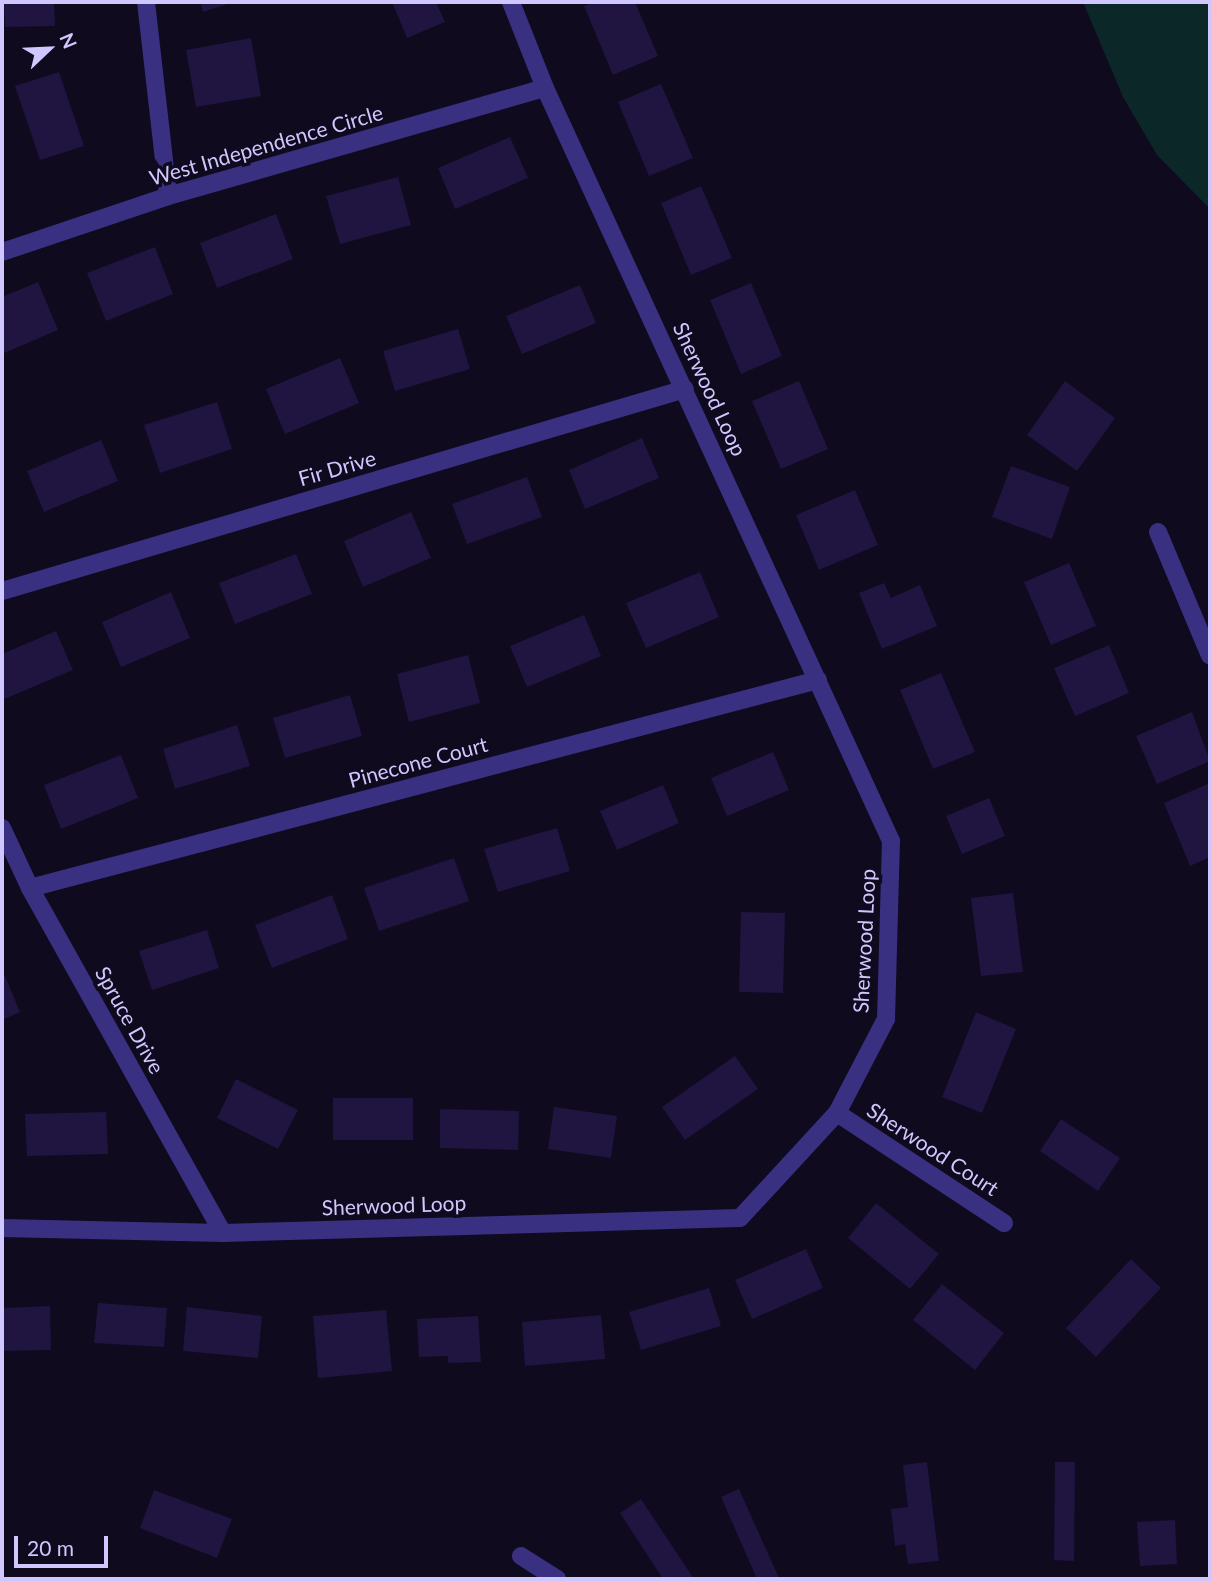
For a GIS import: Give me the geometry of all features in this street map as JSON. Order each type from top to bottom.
[{"type":"street","points":[[146,2],[168,196]]},
{"type":"street","name":"Sherwood Loop","points":[[2,1228],[223,1233],[740,1218],[837,1113],[886,1019],[891,841],[545,88],[511,2]]},
{"type":"street","name":"West Independence Circle","points":[[2,252],[168,196],[545,88]]},
{"type":"street","name":"Fir Drive","points":[[2,591],[685,388]]},
{"type":"street","points":[[1158,532],[1210,656]]},
{"type":"street","name":"Pinecone Court","points":[[30,888],[818,680]]},
{"type":"street","name":"Spruce Drive","points":[[2,828],[30,888],[223,1233]]},
{"type":"street","name":"Sherwood Court","points":[[837,1113],[1004,1223]]},
{"type":"street","points":[[520,1556],[557,1579]]},
{"type":"green space","points":[[1083,2],[1210,2],[1210,209],[1157,155],[1123,97]]},
{"type":"building","points":[[4,2],[54,2],[55,26],[5,27]]},
{"type":"building","points":[[200,2],[234,2],[203,12]]},
{"type":"building","points":[[392,2],[436,2],[445,22],[407,38]]},
{"type":"building","points":[[595,2],[635,2],[658,56],[613,75],[584,6]]},
{"type":"building","points":[[251,38],[261,96],[196,107],[186,50]]},
{"type":"building","points":[[59,72],[84,146],[40,160],[15,86]]},
{"type":"building","points":[[661,84],[693,158],[649,176],[618,102]]},
{"type":"building","points":[[510,137],[528,178],[455,209],[438,168]]},
{"type":"building","points":[[398,177],[411,225],[340,244],[326,196]]},
{"type":"building","points":[[701,186],[732,258],[691,275],[661,203]]},
{"type":"building","points":[[276,214],[293,259],[217,288],[200,243]]},
{"type":"building","points":[[155,247],[173,294],[106,321],[87,273]]},
{"type":"building","points":[[38,282],[58,330],[2,354],[2,297]]},
{"type":"building","points":[[751,283],[782,356],[741,374],[710,300]]},
{"type":"building","points":[[580,285],[596,323],[522,354],[506,316]]},
{"type":"building","points":[[458,329],[470,369],[395,391],[383,351]]},
{"type":"building","points":[[340,358],[359,403],[285,434],[266,389]]},
{"type":"building","points":[[799,381],[828,449],[781,469],[752,401]]},
{"type":"building","points":[[1065,381],[1115,418],[1077,471],[1027,435]]},
{"type":"building","points":[[217,402],[232,449],[160,473],[144,425]]},
{"type":"building","points":[[642,438],[659,478],[585,509],[569,470]]},
{"type":"building","points":[[101,440],[118,481],[44,512],[27,471]]},
{"type":"building","points":[[1011,466],[1070,487],[1052,539],[992,517]]},
{"type":"building","points":[[527,477],[542,517],[467,544],[452,504]]},
{"type":"building","points":[[855,490],[878,545],[819,570],[796,515]]},
{"type":"building","points":[[411,512],[431,558],[363,587],[344,541]]},
{"type":"building","points":[[296,554],[312,594],[235,624],[219,583]]},
{"type":"building","points":[[1069,563],[1096,626],[1051,645],[1024,582]]},
{"type":"building","points":[[700,572],[719,617],[646,648],[626,603]]},
{"type":"building","points":[[884,583],[891,598],[920,585],[937,626],[882,649],[859,593]]},
{"type":"building","points":[[171,592],[190,638],[121,667],[102,622]]},
{"type":"building","points":[[584,615],[601,656],[527,687],[510,646]]},
{"type":"building","points":[[56,631],[73,670],[2,700],[2,654]]},
{"type":"building","points":[[1109,645],[1129,693],[1075,716],[1054,668]]},
{"type":"building","points":[[468,655],[480,703],[409,722],[397,674]]},
{"type":"building","points":[[941,673],[975,752],[933,769],[900,690]]},
{"type":"building","points":[[350,695],[362,736],[285,758],[273,718]]},
{"type":"building","points":[[1192,712],[1210,761],[1157,784],[1136,736]]},
{"type":"building","points":[[237,725],[250,766],[175,789],[163,749]]},
{"type":"building","points":[[773,752],[789,790],[727,816],[711,778]]},
{"type":"building","points":[[121,755],[138,798],[61,829],[44,785]]},
{"type":"building","points":[[1210,783],[1210,857],[1190,866],[1164,803]]},
{"type":"building","points":[[663,785],[679,823],[617,850],[600,811]]},
{"type":"building","points":[[989,798],[1005,836],[962,854],[946,816]]},
{"type":"building","points":[[557,828],[570,871],[498,892],[484,849]]},
{"type":"building","points":[[454,858],[469,901],[379,931],[364,888]]},
{"type":"building","points":[[1013,893],[1023,972],[981,976],[971,898]]},
{"type":"building","points":[[332,895],[348,939],[272,968],[255,925]]},
{"type":"building","points":[[741,912],[785,913],[783,993],[739,992]]},
{"type":"building","points":[[207,930],[219,968],[152,990],[139,951]]},
{"type":"building","points":[[2,969],[20,1012],[2,1020]]},
{"type":"building","points":[[976,1012],[1016,1029],[982,1113],[942,1097]]},
{"type":"building","points":[[735,1056],[758,1089],[685,1140],[662,1107]]},
{"type":"building","points":[[236,1079],[298,1110],[278,1149],[217,1118]]},
{"type":"building","points":[[333,1098],[413,1098],[413,1140],[333,1140]]},
{"type":"building","points":[[554,1107],[617,1116],[611,1158],[548,1149]]},
{"type":"building","points":[[440,1109],[519,1111],[518,1150],[440,1148]]},
{"type":"building","points":[[106,1112],[108,1154],[27,1156],[25,1114]]},
{"type":"building","points":[[1061,1119],[1120,1158],[1098,1191],[1040,1151]]},
{"type":"building","points":[[876,1203],[939,1254],[910,1289],[848,1238]]},
{"type":"building","points":[[806,1249],[823,1288],[752,1319],[735,1280]]},
{"type":"building","points":[[1131,1259],[1161,1288],[1096,1357],[1066,1328]]},
{"type":"building","points":[[942,1284],[1004,1333],[975,1370],[913,1320]]},
{"type":"building","points":[[709,1288],[721,1326],[641,1350],[629,1312]]},
{"type":"building","points":[[98,1303],[167,1308],[164,1347],[94,1343]]},
{"type":"building","points":[[50,1306],[51,1350],[2,1351],[2,1308]]},
{"type":"building","points":[[187,1307],[262,1316],[258,1358],[183,1351]]},
{"type":"building","points":[[386,1310],[392,1371],[318,1378],[313,1316]]},
{"type":"building","points":[[601,1315],[605,1359],[525,1366],[522,1322]]},
{"type":"building","points":[[478,1316],[481,1362],[448,1363],[448,1356],[419,1357],[417,1319]]},
{"type":"building","points":[[927,1462],[939,1561],[908,1564],[905,1544],[895,1546],[891,1509],[908,1507],[903,1465]]},
{"type":"building","points":[[1055,1462],[1075,1462],[1074,1561],[1054,1560]]},
{"type":"building","points":[[739,1489],[779,1578],[757,1579],[721,1497]]},
{"type":"building","points":[[154,1490],[232,1519],[217,1558],[140,1528]]},
{"type":"building","points":[[641,1499],[694,1579],[663,1579],[620,1513]]},
{"type":"building","points":[[1175,1520],[1177,1564],[1140,1566],[1137,1522]]}]
